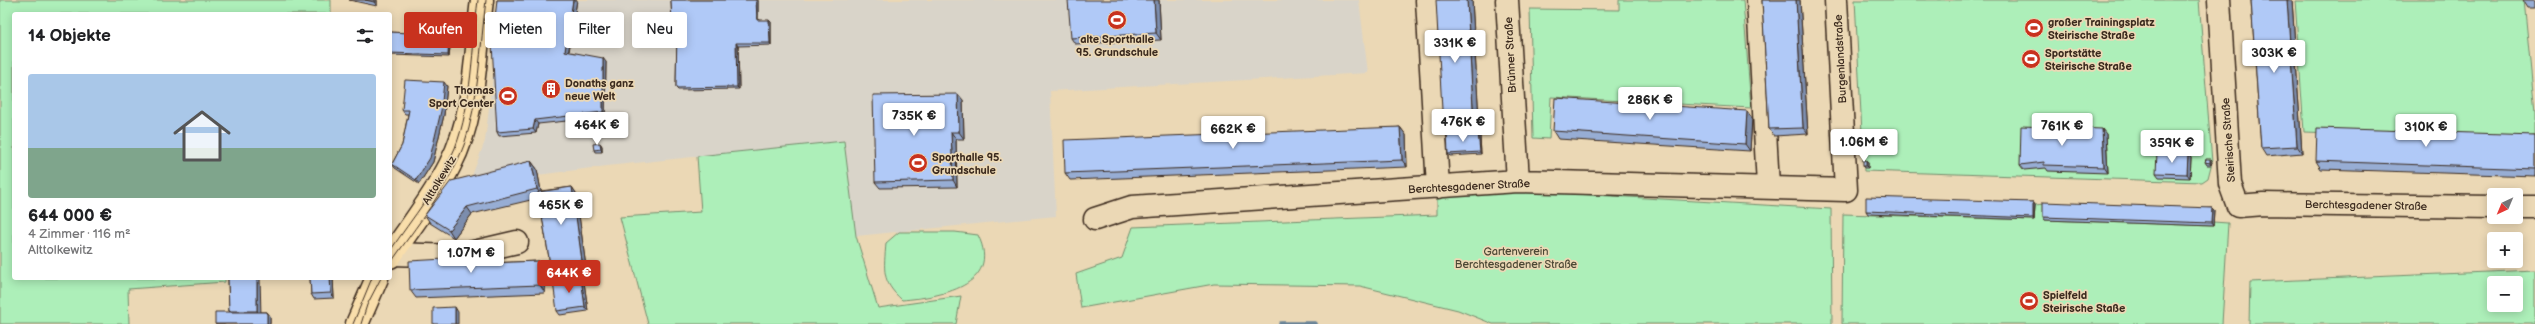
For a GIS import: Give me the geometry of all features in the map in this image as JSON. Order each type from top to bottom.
[{"type":"main road","name":"Alttolkewitz","points":[[392,254],[444,176],[457,149],[470,99],[482,0]]},
{"type":"main road","points":[[357,324],[376,280]]},
{"type":"street","points":[[1427,0],[1438,187]]},
{"type":"street","name":"Brünner Straße","points":[[1507,0],[1518,181]]},
{"type":"street","points":[[1758,0],[1768,186]]},
{"type":"street","name":"Burgenlandstraße","points":[[1836,0],[1846,190]]},
{"type":"street","name":"Steirische Straße","points":[[2219,0],[2230,184],[2238,206]]},
{"type":"street","name":"Berchtesgadener Straße","points":[[1095,220],[1132,207],[1518,181],[1768,186],[1846,190]]},
{"type":"street","name":"Berchtesgadener Straße","points":[[2238,206],[2263,204],[2487,207]]},
{"type":"street","points":[[2523,207],[2535,207]]},
{"type":"street","points":[[392,256],[457,256],[517,242]]},
{"type":"shaded area","points":[[502,0],[1359,0],[1368,73],[1050,91],[1056,216],[856,236],[844,141],[607,166],[469,184],[485,141],[496,48],[556,48],[556,12],[501,12]]},
{"type":"green space","points":[[0,0],[331,0],[331,12],[12,12],[12,280],[225,280],[225,282],[128,289],[129,324],[0,324]]},
{"type":"green space","points":[[1619,0],[1743,0],[1751,108],[1551,97],[1549,139],[1533,138],[1530,9],[1619,10]]},
{"type":"green space","name":"Sportstätte Steirische Straße","points":[[1855,0],[2199,0],[2212,162],[2208,178],[2202,182],[1864,171]]},
{"type":"green space","points":[[2295,0],[2524,0],[2535,113],[2535,139],[2304,132]]},
{"type":"green space","points":[[844,141],[856,236],[878,308],[961,296],[956,324],[648,324],[620,217],[701,212],[697,156]]},
{"type":"green space","name":"Gartenverein Berchtesgadener Straße","points":[[1509,190],[1831,209],[1832,324],[1493,324],[1458,310],[1360,286],[1214,284],[1081,308],[1076,274],[1122,258],[1133,227],[1437,215],[1437,195]]},
{"type":"green space","points":[[2045,204],[2045,220],[2213,226],[2213,222],[2228,223],[2222,324],[1842,324],[1843,214],[2034,220],[2035,205]]},
{"type":"green space","points":[[899,232],[955,232],[978,235],[983,252],[982,266],[975,277],[963,286],[949,292],[933,296],[902,300],[890,287],[885,274],[886,243]]},
{"type":"green space","points":[[2535,270],[2535,324],[2249,324],[2250,282]]},
{"type":"building","name":"Donaths ganz neue Welt","points":[[497,0],[573,0],[571,12],[564,12],[564,48],[565,48],[565,51],[603,58],[603,112],[535,120],[533,129],[497,132],[492,48],[556,48],[556,12],[496,12]]},
{"type":"building","points":[[671,0],[756,0],[757,20],[769,20],[770,43],[736,43],[737,87],[676,88],[677,48],[687,48],[687,12],[672,12]]},
{"type":"building","name":"alte Sporthalle 95. Grundschule","points":[[1068,0],[1154,0],[1156,33],[1071,38]]},
{"type":"building","points":[[1436,0],[1467,0],[1474,126],[1443,128]]},
{"type":"building","points":[[1762,0],[1796,0],[1803,128],[1769,129]]},
{"type":"building","points":[[2251,0],[2287,0],[2297,146],[2261,148]]},
{"type":"building","points":[[392,32],[404,33],[404,48],[448,48],[448,55],[392,53]]},
{"type":"building","points":[[405,80],[444,82],[441,111],[430,158],[416,180],[392,164],[402,145],[409,110],[402,110]]},
{"type":"building","name":"Sporthalle 95. Grundschule","points":[[958,94],[959,132],[951,132],[953,180],[875,182],[873,95]]},
{"type":"building","points":[[1555,98],[1747,111],[1745,144],[1553,131]]},
{"type":"building","points":[[2021,126],[2102,129],[2104,167],[2044,165],[2044,162],[2020,165]]},
{"type":"building","points":[[1400,127],[1402,160],[1065,173],[1064,140]]},
{"type":"building","points":[[2317,128],[2535,135],[2535,169],[2316,161]]},
{"type":"building","points":[[1478,132],[1480,152],[1448,154],[1447,133]]},
{"type":"building","points":[[600,143],[601,149],[594,150],[593,144]]},
{"type":"building","points":[[2157,153],[2188,154],[2187,174],[2156,173]]},
{"type":"building","points":[[2206,159],[2210,159],[2210,163],[2205,162]]},
{"type":"building","points":[[1863,160],[1866,160],[1866,166],[1863,166]]},
{"type":"building","points":[[531,161],[537,189],[467,207],[449,230],[425,215],[451,181]]},
{"type":"building","points":[[572,187],[582,261],[550,264],[538,192]]},
{"type":"building","points":[[1866,197],[2033,202],[2033,218],[1866,211]]},
{"type":"building","points":[[2043,202],[2212,208],[2211,223],[2043,217]]},
{"type":"building","points":[[463,258],[463,264],[539,261],[540,285],[410,290],[409,261]]},
{"type":"building","points":[[581,278],[585,307],[557,311],[553,282]]},
{"type":"building","points":[[228,280],[257,280],[257,311],[229,311]]},
{"type":"building","points":[[310,280],[330,280],[331,293],[311,294]]},
{"type":"building","points":[[455,307],[455,324],[433,324],[433,308]]},
{"type":"building","points":[[215,312],[267,312],[267,324],[215,324]]},
{"type":"waterway","points":[[1281,324],[1315,324]]},
{"type":"tram line","points":[[392,248],[442,175],[449,162],[461,131],[471,75],[478,0]]},
{"type":"tram line","points":[[392,261],[440,192],[464,145],[476,92],[486,0]]},
{"type":"tram line","points":[[353,324],[371,280]]},
{"type":"tram line","points":[[361,324],[367,305],[380,280]]},
{"type":"place","name":"alte Sporthalle 95. Grundschule","points":[[1117,20]]},
{"type":"place","name":"großer Trainingsplatz Steirische Straße","points":[[2034,28]]},
{"type":"place","name":"Sportstätte Steirische Straße","points":[[2031,59]]},
{"type":"place","name":"Donaths ganz neue Welt","points":[[551,89]]},
{"type":"place","name":"Thomas Sport Center","points":[[508,96]]},
{"type":"place","name":"Sporthalle 95. Grundschule","points":[[918,163]]},
{"type":"place","name":"Spielfeld Steirische Staße","points":[[2029,301]]}]
